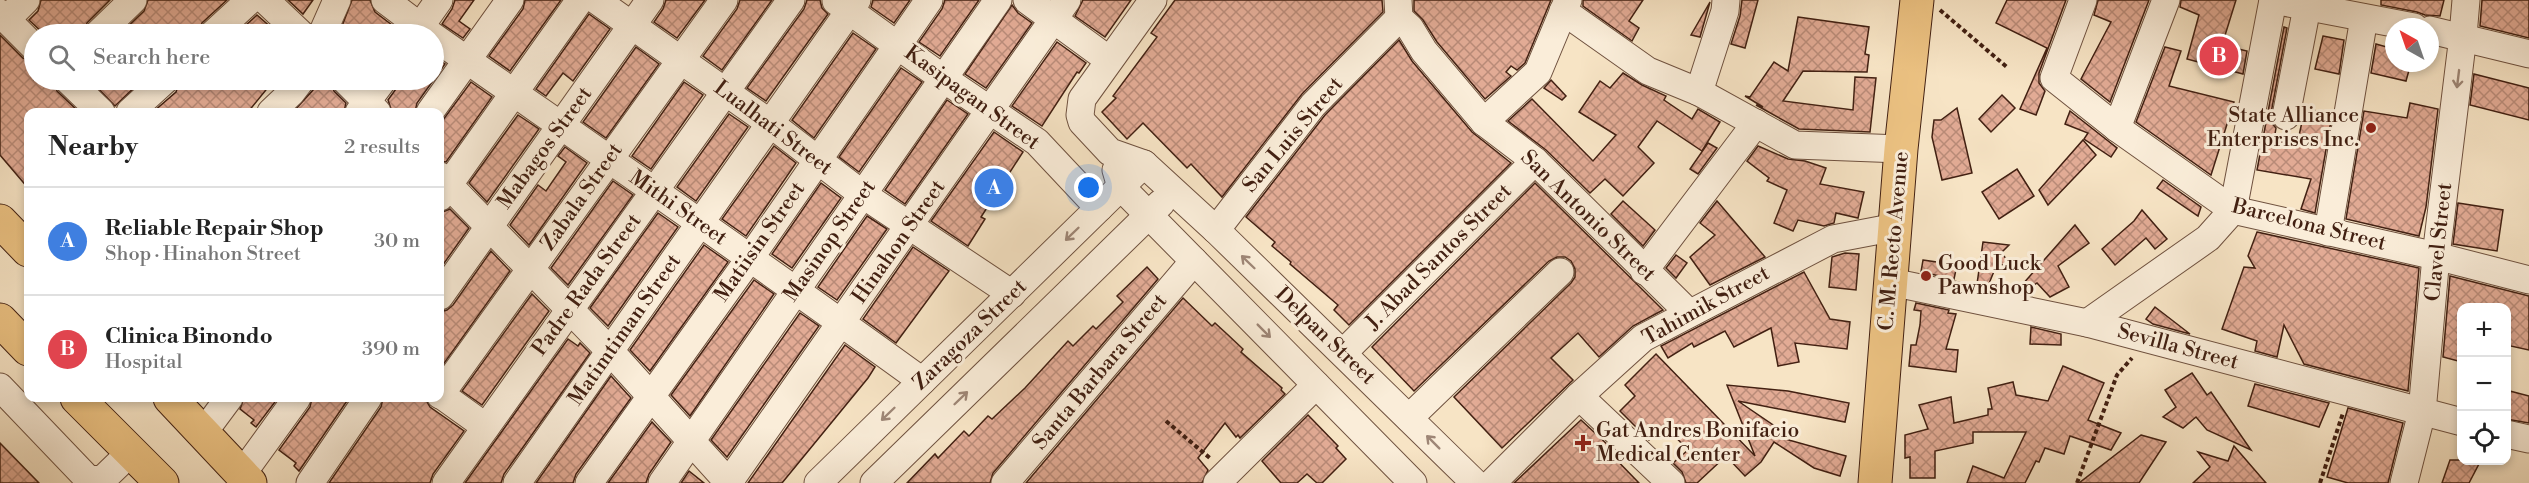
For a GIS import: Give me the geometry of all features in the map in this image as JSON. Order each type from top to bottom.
[{"type":"main road","name":"C. M. Recto Avenue","points":[[1875,483],[1902,149],[1927,4]]},
{"type":"main road","points":[[0,221],[24,246]]},
{"type":"main road","points":[[0,320],[24,345]]},
{"type":"main road","points":[[81,402],[162,483]]},
{"type":"main road","points":[[174,402],[246,478]]},
{"type":"street","points":[[24,37],[3,16],[26,0]]},
{"type":"street","points":[[108,24],[133,0]]},
{"type":"street","points":[[224,24],[250,0]]},
{"type":"street","points":[[266,0],[291,24]]},
{"type":"street","points":[[326,24],[337,0]]},
{"type":"street","name":"Mithi Street","points":[[385,0],[413,24]]},
{"type":"street","points":[[428,24],[439,0]]},
{"type":"street","points":[[433,108],[510,0]]},
{"type":"street","points":[[444,183],[515,93],[580,0]]},
{"type":"street","name":"Lualhati Street","points":[[596,0],[771,124],[862,194],[1012,294]]},
{"type":"street","name":"Mabagos Street","points":[[444,290],[650,0]]},
{"type":"street","name":"Zabala Street","points":[[444,389],[724,0]]},
{"type":"street","name":"Padre Rada Street","points":[[446,483],[791,0]]},
{"type":"street","name":"Matiisin Street","points":[[589,483],[750,258],[929,0]]},
{"type":"street","name":"Masinop Street","points":[[663,483],[998,0]]},
{"type":"street","points":[[1027,0],[1060,11],[1109,60]]},
{"type":"street","points":[[1149,215],[1121,187],[1110,152],[1088,129],[1080,115],[1082,99],[1153,0]]},
{"type":"street","points":[[1699,92],[1725,11],[1726,0]]},
{"type":"street","name":"Barcelona Street","points":[[2083,0],[2054,78],[2117,128],[2233,210],[2436,256],[2529,280]]},
{"type":"street","points":[[2117,128],[2166,0]]},
{"type":"street","points":[[2087,323],[2208,238],[2233,210],[2273,0],[2385,22]]},
{"type":"street","name":"Clavel Street","points":[[2404,483],[2422,412],[2436,256],[2466,0]]},
{"type":"street","name":"Kasipagan Street","points":[[847,3],[944,79],[1037,142],[1099,208]]},
{"type":"street","name":"Matimtiman Street","points":[[517,483],[771,124],[847,3]]},
{"type":"street","points":[[1484,122],[1538,72],[1565,6],[1648,71],[1699,92],[1800,146],[1902,149]]},
{"type":"street","points":[[2286,116],[2307,7]]},
{"type":"street","name":"San Antonio Street","points":[[1399,9],[1424,51],[1484,122],[1535,160],[1644,271],[1689,313]]},
{"type":"street","name":"San Luis Street","points":[[1216,230],[1313,105],[1399,9]]},
{"type":"street","name":"Hinahon Street","points":[[729,483],[1060,11]]},
{"type":"street","points":[[2328,232],[2364,18]]},
{"type":"street","points":[[2439,32],[2529,54]]},
{"type":"street","name":"Mithi Street","points":[[444,46],[515,93],[607,160],[656,190],[922,381]]},
{"type":"street","points":[[78,90],[97,108]]},
{"type":"street","points":[[134,108],[154,90]]},
{"type":"street","points":[[275,108],[293,90]]},
{"type":"street","points":[[353,90],[367,108]]},
{"type":"street","points":[[369,108],[378,90]]},
{"type":"street","points":[[1644,271],[1756,123]]},
{"type":"street","points":[[1110,152],[1144,164],[1173,191]]},
{"type":"street","name":"J. Abad Santos Street","points":[[1343,353],[1535,160]]},
{"type":"street","name":"Zaragoza Street","points":[[818,483],[1144,164]]},
{"type":"street","points":[[444,188],[489,226],[570,309],[729,483]]},
{"type":"street","name":"Delpan Street","points":[[1173,191],[1343,353],[1474,483]]},
{"type":"street","name":"Zaragoza Street","points":[[874,483],[1173,191]]},
{"type":"street","name":"Delpan Street","points":[[1149,215],[1413,483]]},
{"type":"street","name":"Tahimik Street","points":[[1492,483],[1579,396],[1643,338],[1833,239],[1896,227]]},
{"type":"street","name":"Santa Barbara Street","points":[[1005,483],[1194,261]]},
{"type":"street","points":[[1409,418],[1560,272]]},
{"type":"street","name":"Sevilla Street","points":[[1891,282],[2087,323],[2457,421]]},
{"type":"street","points":[[1222,478],[1316,385]]},
{"type":"street","points":[[0,387],[89,480],[103,479],[131,452]]},
{"type":"street","points":[[1579,396],[1671,483]]},
{"type":"street","points":[[444,397],[486,428]]},
{"type":"street","points":[[204,433],[226,402]]},
{"type":"street","points":[[246,478],[294,402]]},
{"type":"street","points":[[310,483],[365,402]]},
{"type":"street","points":[[2511,435],[2529,439]]},
{"type":"path","points":[[1927,4],[2008,68]]},
{"type":"path","points":[[2077,483],[2117,375],[2148,339]]},
{"type":"path","points":[[2320,483],[2349,392]]},
{"type":"path","points":[[1166,421],[1222,478]]},
{"type":"building","points":[[41,0],[110,0],[87,24],[33,24],[29,20],[38,11]]},
{"type":"building","points":[[148,0],[227,0],[202,24],[130,24],[144,11]]},
{"type":"building","points":[[288,0],[313,0],[303,14]]},
{"type":"building","points":[[352,0],[370,0],[375,12],[391,24],[343,24]]},
{"type":"building","points":[[455,0],[474,0],[459,21],[470,29],[463,38],[442,24]]},
{"type":"building","points":[[525,0],[561,0],[510,71],[489,56],[523,9]]},
{"type":"building","points":[[666,0],[705,0],[677,38],[654,22]]},
{"type":"building","points":[[740,0],[772,0],[722,70],[703,56],[737,9]]},
{"type":"building","points":[[807,0],[820,0],[822,8],[828,14],[766,101],[747,88],[804,9]]},
{"type":"building","points":[[873,0],[910,0],[894,23],[871,7]]},
{"type":"building","points":[[945,0],[979,0],[940,56],[919,42],[942,9]]},
{"type":"building","points":[[1083,0],[1131,0],[1105,37],[1075,16]]},
{"type":"building","points":[[1175,0],[1382,0],[1383,12],[1302,94],[1222,197],[1191,164],[1187,168],[1143,123],[1127,139],[1102,112],[1116,98],[1113,96],[1157,37],[1151,33]]},
{"type":"building","points":[[1414,0],[1551,0],[1525,63],[1517,70],[1511,66],[1506,72],[1511,76],[1485,99],[1414,11]]},
{"type":"building","points":[[1583,0],[1643,0],[1629,21],[1639,28],[1632,41],[1583,6]]},
{"type":"building","points":[[1742,0],[1758,0],[1745,48],[1731,44],[1740,16]]},
{"type":"building","points":[[2007,0],[2066,0],[2039,73],[2039,83],[2045,91],[2036,115],[2020,109],[2047,48],[1996,23]]},
{"type":"building","points":[[2098,0],[2149,0],[2110,102],[2081,79],[2111,22],[2094,15]]},
{"type":"building","points":[[2181,0],[2236,0],[2222,45],[2247,51],[2243,74],[2187,59],[2199,15],[2180,7]]},
{"type":"building","points":[[2381,0],[2444,0],[2440,16],[2381,5]]},
{"type":"building","points":[[2482,0],[2529,0],[2529,38],[2480,26]]},
{"type":"building","points":[[1710,2],[1700,37],[1691,35]]},
{"type":"building","points":[[1012,5],[1018,13],[1032,23],[986,88],[965,74]]},
{"type":"building","points":[[589,14],[610,29],[573,81],[563,73],[546,96],[536,89]]},
{"type":"building","points":[[257,15],[267,24],[247,24]]},
{"type":"building","points":[[1798,17],[1869,27],[1865,54],[1869,55],[1867,72],[1803,71],[1783,101],[1853,110],[1855,77],[1876,78],[1870,132],[1799,129],[1756,105],[1763,107],[1745,96],[1750,97],[1774,62],[1788,71]]},
{"type":"building","points":[[2284,27],[2287,28],[2271,113],[2271,122],[2276,128],[2274,140],[2297,145],[2305,108],[2332,115],[2315,213],[2301,209],[2311,179],[2257,170]]},
{"type":"building","points":[[853,33],[876,49],[814,138],[792,120]]},
{"type":"building","points":[[0,35],[24,58],[24,90],[57,90],[75,108],[24,108],[24,183],[0,155]]},
{"type":"building","points":[[2323,36],[2344,40],[2339,74],[2315,69]]},
{"type":"building","points":[[1399,40],[1412,61],[1472,132],[1511,163],[1349,325],[1334,310],[1338,305],[1290,264],[1291,262],[1272,246],[1275,242],[1246,217],[1325,115]]},
{"type":"building","points":[[1057,42],[1086,63],[1079,73],[1077,72],[1042,126],[1012,106]]},
{"type":"building","points":[[2376,44],[2385,46],[2385,72],[2408,72],[2406,81],[2371,73]]},
{"type":"building","points":[[636,47],[659,64],[606,138],[583,122]]},
{"type":"building","points":[[2165,47],[2181,51],[2169,86],[2234,102],[2211,175],[2136,122]]},
{"type":"building","points":[[901,68],[922,82],[859,172],[839,157]]},
{"type":"building","points":[[1623,73],[1666,96],[1664,100],[1692,119],[1698,109],[1720,122],[1702,151],[1657,121],[1638,147],[1654,163],[1623,196],[1605,179],[1590,193],[1546,150],[1508,121],[1532,99],[1593,161],[1616,135],[1579,112],[1600,81],[1610,88]]},
{"type":"building","points":[[2474,74],[2529,88],[2529,120],[2470,105]]},
{"type":"building","points":[[1551,80],[1566,96],[1562,100],[1544,88]]},
{"type":"building","points":[[471,82],[492,97],[446,162],[444,162],[444,119]]},
{"type":"building","points":[[684,82],[703,95],[651,169],[632,156]]},
{"type":"building","points":[[100,90],[132,90],[115,106]]},
{"type":"building","points":[[177,90],[266,90],[251,108],[158,108]]},
{"type":"building","points":[[313,90],[334,90],[346,103],[345,108],[297,108]]},
{"type":"building","points":[[395,90],[427,90],[416,108],[391,108],[388,100]]},
{"type":"building","points":[[2002,95],[2015,108],[1991,132],[1979,119]]},
{"type":"building","points":[[947,100],[968,114],[905,204],[885,190]]},
{"type":"building","points":[[2410,103],[2438,109],[2426,207],[2419,236],[2346,219],[2364,111],[2407,118]]},
{"type":"building","points":[[1957,108],[1972,173],[1942,180],[1932,137],[1934,120],[1941,120]]},
{"type":"building","points":[[2070,111],[2117,148],[2111,157],[2084,139],[2088,133],[2065,124]]},
{"type":"building","points":[[729,114],[748,127],[696,201],[677,187]]},
{"type":"building","points":[[518,115],[539,129],[487,202],[469,183]]},
{"type":"building","points":[[994,132],[1023,152],[981,217],[985,219],[968,246],[931,221]]},
{"type":"building","points":[[2083,140],[2096,155],[2048,205],[2039,190]]},
{"type":"building","points":[[1708,143],[1717,148],[1698,174],[1690,169]]},
{"type":"building","points":[[774,146],[796,163],[746,236],[722,219]]},
{"type":"building","points":[[1758,146],[1788,159],[1805,161],[1826,168],[1820,184],[1864,192],[1858,218],[1836,213],[1834,223],[1824,226],[1798,220],[1793,231],[1774,223],[1787,190],[1767,181],[1769,178],[1747,161]]},
{"type":"building","points":[[565,147],[587,163],[529,245],[510,225],[538,185],[546,191],[566,162],[558,156]]},
{"type":"building","points":[[2017,169],[2034,196],[1999,219],[1982,192]]},
{"type":"building","points":[[2163,180],[2201,207],[2198,216],[2157,188]]},
{"type":"building","points":[[613,181],[633,195],[568,285],[551,268]]},
{"type":"building","points":[[821,183],[841,198],[792,268],[772,254]]},
{"type":"building","points":[[1535,183],[1663,310],[1633,326],[1599,357],[1578,333],[1551,358],[1573,380],[1502,448],[1454,397],[1571,283],[1575,277],[1575,269],[1571,261],[1565,257],[1557,257],[1549,261],[1414,391],[1372,347]]},
{"type":"building","points":[[1623,201],[1655,230],[1643,246],[1611,214]]},
{"type":"building","points":[[1717,201],[1765,257],[1710,285],[1690,257],[1715,235],[1700,223]]},
{"type":"building","points":[[2458,203],[2503,210],[2497,251],[2453,244]]},
{"type":"building","points":[[450,209],[469,228],[444,263],[444,211]]},
{"type":"building","points":[[2142,210],[2167,239],[2155,249],[2146,238],[2115,265],[2102,249],[2134,221]]},
{"type":"building","points":[[658,213],[678,227],[608,326],[590,308]]},
{"type":"building","points":[[867,216],[887,229],[837,300],[818,287]]},
{"type":"building","points":[[2075,225],[2089,243],[2058,266],[2069,287],[2050,297],[2037,283],[2027,290],[2022,285]]},
{"type":"building","points":[[2257,232],[2419,268],[2408,391],[2304,364],[2284,325],[2277,357],[2255,351],[2257,341],[2222,329],[2244,267],[2255,268],[2248,256]]},
{"type":"building","points":[[1983,242],[2009,245],[2001,253],[2013,266],[1997,264],[1988,286],[1977,284]]},
{"type":"building","points":[[704,245],[728,262],[650,371],[630,350]]},
{"type":"building","points":[[913,247],[949,271],[896,343],[863,319]]},
{"type":"building","points":[[491,251],[510,271],[444,363],[444,311],[453,305]]},
{"type":"building","points":[[1845,253],[1859,254],[1856,290],[1829,287],[1832,257]]},
{"type":"building","points":[[1676,255],[1687,263],[1676,278],[1666,268]]},
{"type":"building","points":[[1923,260],[1957,265],[1954,279],[1921,272]]},
{"type":"building","points":[[1147,267],[1158,279],[993,473],[990,483],[907,483],[935,454],[938,458],[964,431],[969,436],[988,416],[992,419],[1025,388],[1068,341],[1073,346],[1093,326],[1096,329],[1123,302],[1117,296]]},
{"type":"building","points":[[1804,272],[1830,319],[1850,322],[1847,349],[1795,343],[1799,362],[1778,366],[1771,328],[1734,347],[1725,331],[1694,347],[1692,343],[1668,358],[1661,346]]},
{"type":"building","points":[[2450,276],[2529,296],[2529,350],[2511,346],[2511,303],[2457,303],[2457,361],[2443,357]]},
{"type":"building","points":[[754,280],[774,294],[690,416],[671,395]]},
{"type":"building","points":[[532,294],[549,311],[482,405],[462,391]]},
{"type":"building","points":[[1183,298],[1212,326],[1215,323],[1243,349],[1241,352],[1282,388],[1285,394],[1240,438],[1238,435],[1236,437],[1225,423],[1198,458],[1208,470],[1202,483],[1026,483]]},
{"type":"building","points":[[1916,303],[1949,310],[1948,313],[1956,314],[1946,349],[1958,350],[1956,372],[1909,366],[1911,345],[1916,345],[1920,325],[1921,311],[1914,310]]},
{"type":"building","points":[[2155,307],[2190,334],[2153,324],[2146,319]]},
{"type":"building","points":[[800,313],[819,326],[727,457],[711,440]]},
{"type":"building","points":[[2031,327],[2061,334],[2061,345],[2030,344]]},
{"type":"building","points":[[568,339],[578,346],[580,343],[590,353],[504,474],[501,483],[465,483]]},
{"type":"building","points":[[845,345],[875,367],[868,378],[782,483],[748,483]]},
{"type":"building","points":[[1656,354],[1755,456],[1727,385],[1788,391],[1849,403],[1845,422],[1738,401],[1782,431],[1778,437],[1846,456],[1840,476],[1814,468],[1774,442],[1761,462],[1745,476],[1726,456],[1697,483],[1686,483],[1682,472],[1673,463],[1688,450],[1664,425],[1649,440],[1620,411],[1635,396],[1625,385]]},
{"type":"building","points":[[2063,366],[2104,383],[2088,420],[2121,433],[2111,450],[2070,436],[2064,454],[2045,448],[2025,483],[1967,483],[1973,466],[2004,478],[2026,432],[1973,432],[1973,443],[1935,451],[1935,478],[1910,478],[1910,457],[1905,458],[1905,435],[1928,429],[1919,405],[1951,397],[1954,423],[1988,415],[1988,409],[1992,409],[1988,388],[2013,382],[2016,395],[2048,401]]},
{"type":"building","points":[[2192,373],[2207,395],[2211,392],[2251,450],[2207,430],[2196,417],[2183,428],[2163,417],[2176,407],[2165,390]]},
{"type":"building","points":[[611,376],[631,398],[576,474],[573,483],[536,483]]},
{"type":"building","points":[[2255,384],[2329,403],[2319,427],[2248,406]]},
{"type":"building","points":[[2511,391],[2529,396],[2529,423],[2511,420]]},
{"type":"building","points":[[243,402],[275,402],[256,427],[251,423],[254,420],[240,409]]},
{"type":"building","points":[[311,402],[346,402],[299,471],[294,466],[296,463],[279,450],[310,407]]},
{"type":"building","points":[[382,402],[427,402],[430,407],[464,431],[433,474],[430,483],[329,483],[381,407]]},
{"type":"building","points":[[2348,408],[2403,423],[2388,483],[2348,483],[2327,477]]},
{"type":"building","points":[[1308,415],[1338,446],[1336,448],[1346,459],[1322,483],[1317,483],[1307,474],[1297,483],[1281,483],[1262,461]]},
{"type":"building","name":"Gat Andres Bonifacio Medical Center","points":[[1581,420],[1609,446],[1606,449],[1639,483],[1514,483]]},
{"type":"building","points":[[652,422],[671,442],[649,474],[646,483],[608,483]]},
{"type":"building","points":[[2141,435],[2166,442],[2139,483],[2079,483]]},
{"type":"building","points":[[0,443],[39,483],[0,483]]},
{"type":"building","points":[[2234,446],[2266,483],[2193,483],[2210,467],[2198,452],[2228,461]]},
{"type":"building","points":[[2450,460],[2457,460],[2457,465],[2478,465],[2469,483],[2442,483]]},
{"type":"building","points":[[689,471],[704,483],[681,483]]},
{"type":"place","name":"Clinica Binondo","points":[[2219,56]]},
{"type":"place","name":"State Alliance Enterprises Inc.","points":[[2371,128]]},
{"type":"place","name":"Reliable Repair Shop","points":[[994,188]]},
{"type":"place","name":"Good Luck Pawnshop","points":[[1926,276]]},
{"type":"place","name":"Gat Andres Bonifacio Medical Center","points":[[1583,443]]}]
